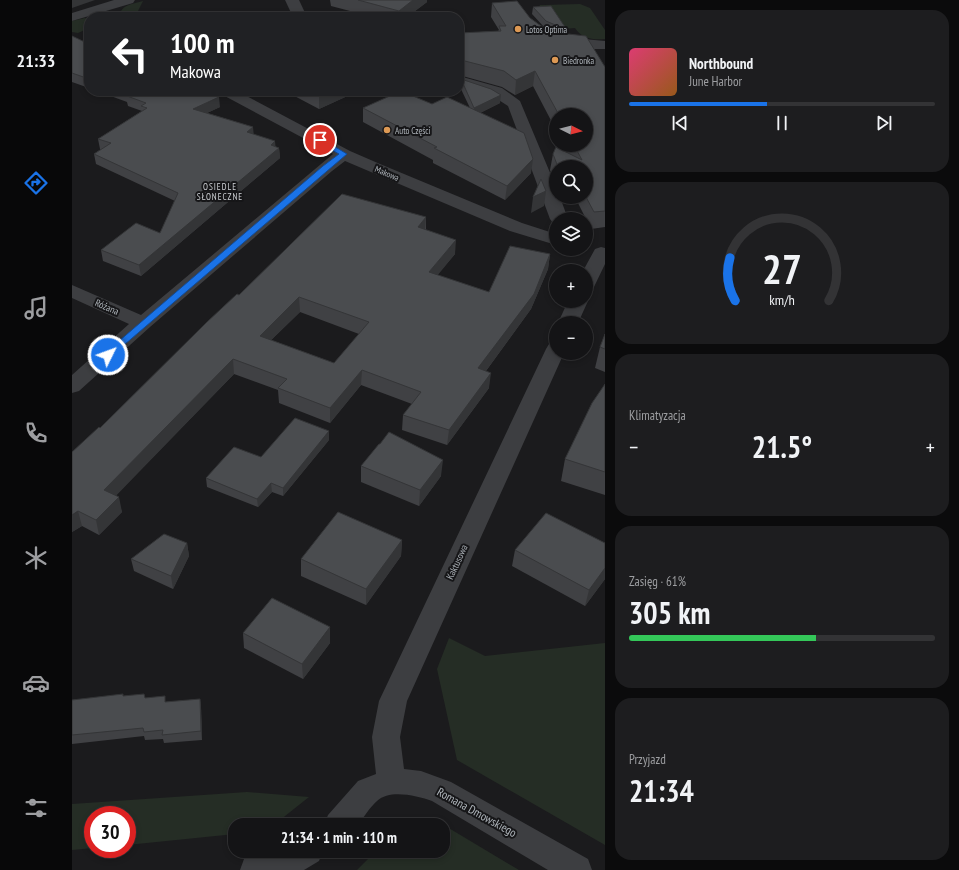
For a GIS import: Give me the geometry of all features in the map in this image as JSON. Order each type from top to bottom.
[{"type":"street","points":[[101,12],[128,0]]},
{"type":"street","points":[[292,0],[298,12]]},
{"type":"street","points":[[72,16],[84,15]]},
{"type":"street","points":[[546,36],[579,44],[605,45]]},
{"type":"street","points":[[464,82],[500,93],[515,104],[557,212]]},
{"type":"street","name":"Makowa","points":[[235,96],[344,154],[509,225],[549,234]]},
{"type":"street","points":[[72,386],[143,323],[326,167],[344,154]]},
{"type":"street","points":[[593,264],[597,251]]},
{"type":"street","name":"Różana","points":[[72,292],[143,323]]},
{"type":"street","name":"Kaktusowa","points":[[391,781],[386,737],[393,701],[551,360]]},
{"type":"street","name":"Romana Dmowskiego","points":[[345,818],[368,790],[391,781],[421,784],[442,791],[577,870]]},
{"type":"street","points":[[255,870],[288,863],[296,858]]},
{"type":"shaded area","points":[[143,1],[138,12],[120,12],[125,7]]},
{"type":"shaded area","points":[[580,4],[590,8],[605,30],[605,39],[584,37],[575,28],[563,29],[539,7],[540,5]]},
{"type":"shaded area","points":[[84,18],[84,30],[78,33],[72,32],[72,21]]},
{"type":"shaded area","points":[[449,638],[485,656],[605,643],[605,845],[457,760],[437,669]]},
{"type":"shaded area","points":[[247,792],[309,797],[283,818],[228,818],[228,835],[136,844],[136,806],[84,806],[84,849],[72,850],[72,804]]},
{"type":"shaded area","points":[[450,829],[519,870],[357,870],[369,858],[450,858]]},
{"type":"building","points":[[358,0],[413,0],[399,11]]},
{"type":"building","points":[[517,1],[530,18],[541,26],[559,33],[586,36],[605,67],[605,211],[594,212],[590,204],[593,204],[593,160],[582,160],[578,152],[593,152],[593,108],[555,108],[535,71],[516,80],[504,71],[464,61],[464,33],[501,31],[499,26],[506,26],[492,3]]},
{"type":"building","points":[[551,6],[567,30],[546,21],[533,7]]},
{"type":"building","points":[[72,36],[84,42],[84,77],[72,73]]},
{"type":"building","points":[[464,80],[491,89],[501,95],[474,108],[464,86]]},
{"type":"building","points":[[127,96],[219,97],[193,109],[253,127],[247,132],[275,141],[271,145],[279,148],[139,265],[101,250],[136,223],[160,233],[178,193],[94,154],[111,143],[98,139],[147,108],[141,106],[146,103]]},
{"type":"building","points":[[390,96],[413,96],[432,104],[447,97],[524,133],[533,159],[507,186],[434,148],[437,147],[363,108]]},
{"type":"building","points":[[554,152],[566,152],[582,160],[555,160],[553,154]]},
{"type":"building","points":[[541,179],[546,191],[533,197]]},
{"type":"building","points":[[342,194],[426,217],[418,227],[456,240],[429,272],[489,292],[510,246],[549,254],[534,294],[478,368],[491,373],[449,430],[403,415],[421,392],[362,370],[330,408],[278,388],[287,379],[233,359],[104,490],[119,497],[96,520],[78,511],[72,515],[72,452],[99,427],[100,428],[237,294],[239,295]],"holes":[[[299,297],[369,322],[334,363],[260,336]]]},
{"type":"building","points":[[605,334],[605,349],[600,347]]},
{"type":"building","points":[[605,384],[605,472],[565,459],[592,403]]},
{"type":"building","points":[[295,418],[329,431],[283,488],[271,483],[257,499],[206,478],[234,447],[261,457]]},
{"type":"building","points":[[389,432],[443,460],[420,490],[361,466]]},
{"type":"building","points":[[338,512],[402,540],[366,589],[301,559]]},
{"type":"building","points":[[546,513],[605,543],[605,568],[589,590],[515,550]]},
{"type":"building","points":[[164,534],[187,543],[171,576],[131,559]]},
{"type":"building","points":[[272,598],[330,627],[302,664],[243,633]]},
{"type":"building","points":[[123,694],[123,696],[144,694],[145,698],[165,696],[165,702],[200,699],[201,731],[162,735],[163,730],[144,732],[143,728],[72,735],[72,700]]},
{"type":"place","name":"Lotos Optima","points":[[518,29]]},
{"type":"place","name":"Biedronka","points":[[555,60]]},
{"type":"place","name":"Auto Części","points":[[387,130]]},
{"type":"district","name":"OSIEDLE SŁONECZNE","points":[[220,192]]},
{"type":"route","points":[[108,355],[326,167],[344,154],[320,140]]}]
